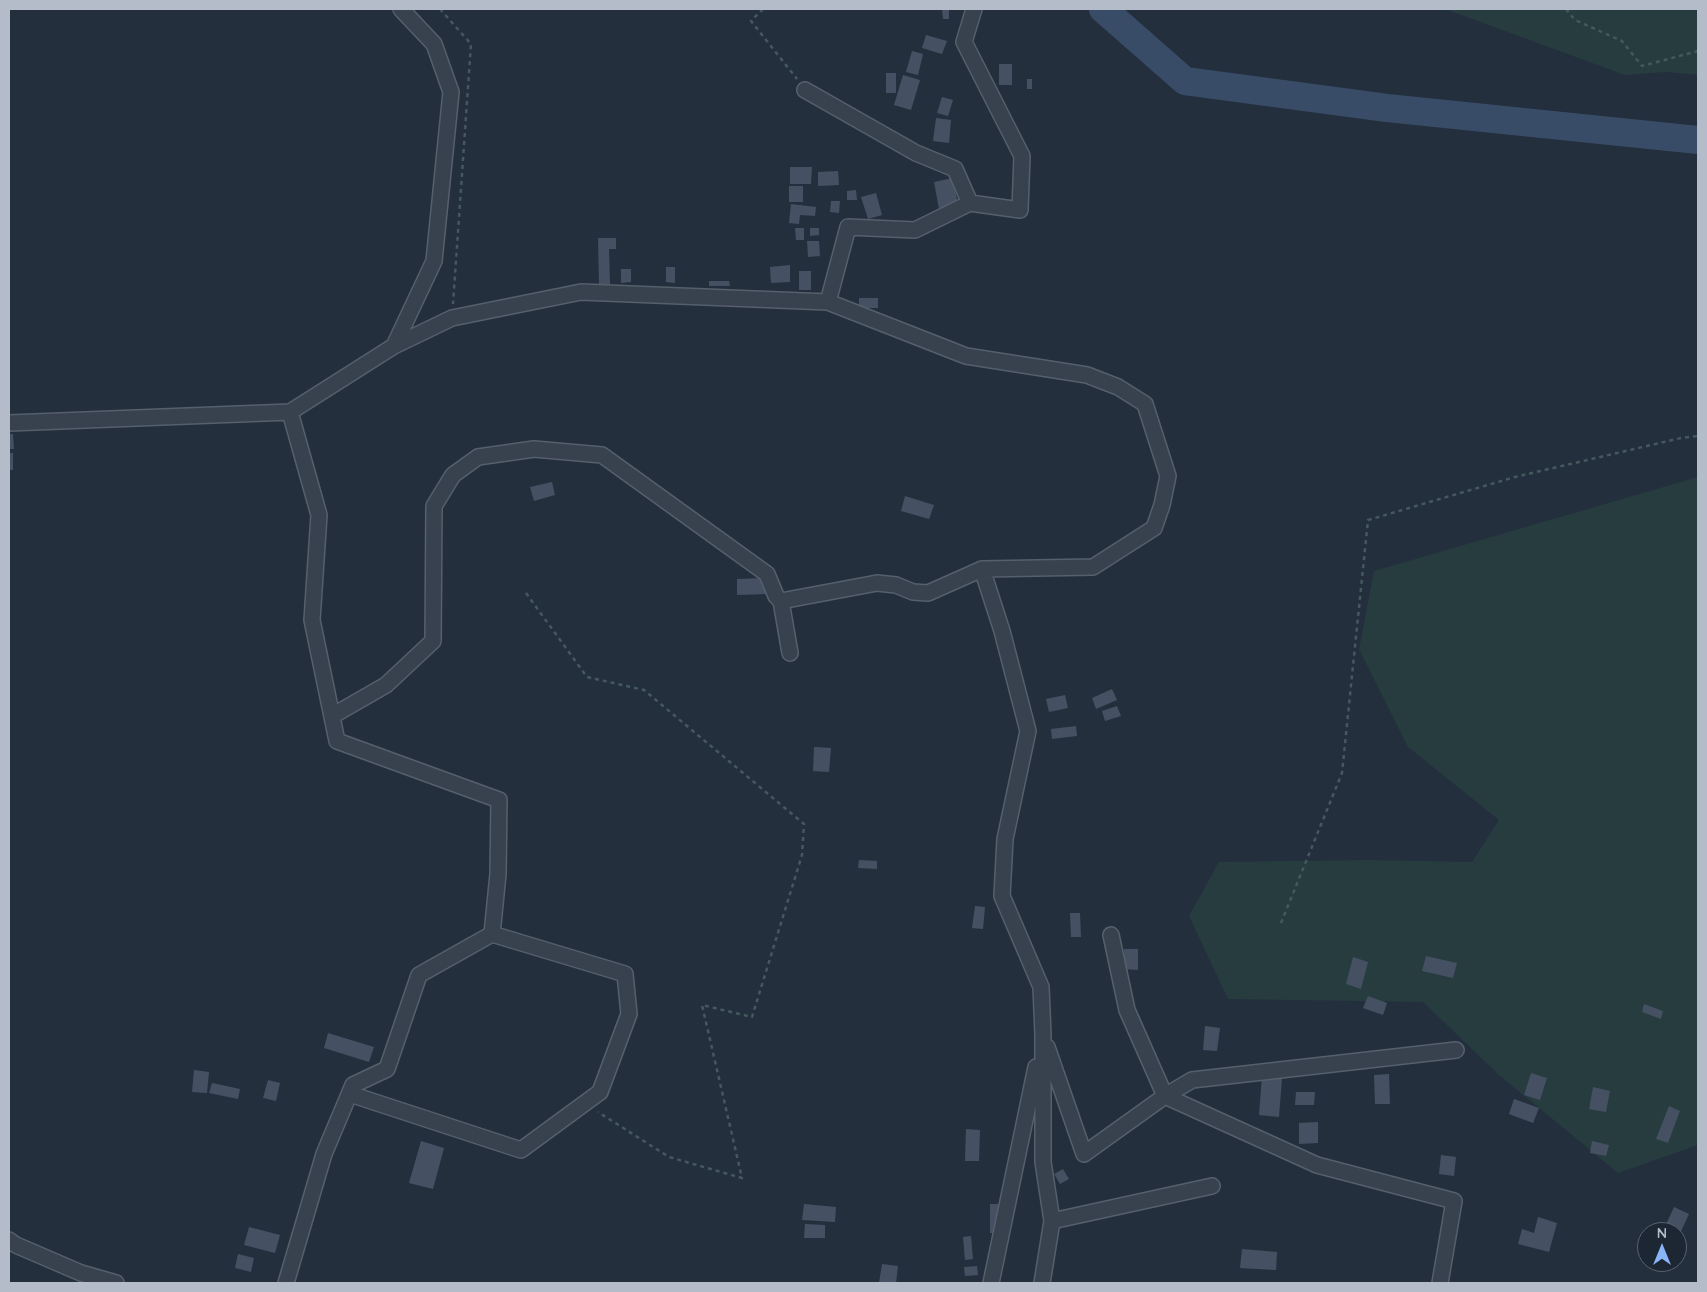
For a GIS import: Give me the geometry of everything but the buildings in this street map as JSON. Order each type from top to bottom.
[{"type":"street","points":[[394,346],[434,262],[451,92],[434,44],[401,9]]},
{"type":"street","points":[[828,302],[848,227],[915,230],[970,203],[1020,210],[1022,156],[964,42],[974,9]]},
{"type":"street","points":[[805,90],[916,152],[955,169],[970,203]]},
{"type":"street","points":[[9,423],[290,412],[394,346],[452,318],[581,292],[828,302],[966,356],[1087,375],[1118,386],[1145,404],[1168,476],[1162,505],[1154,528],[1093,567],[982,569],[928,593],[913,592],[896,585],[876,583],[781,601]]},
{"type":"street","points":[[290,412],[319,515],[312,620],[337,741],[499,800],[498,874],[492,934]]},
{"type":"street","points":[[332,716],[386,685],[433,641],[434,506],[454,475],[478,457],[534,449],[602,455],[767,574],[776,596],[781,601],[790,653]]},
{"type":"street","points":[[982,569],[1002,631],[1028,730],[1005,839],[1002,896],[1041,987],[1043,1035],[1042,1162],[1052,1221],[1042,1283]]},
{"type":"street","points":[[286,1283],[324,1154],[353,1085],[387,1069],[419,975],[492,934],[625,974],[629,1014],[600,1092],[521,1150],[350,1094]]},
{"type":"street","points":[[1111,935],[1126,1010],[1165,1096],[1317,1165],[1454,1201],[1440,1283]]},
{"type":"street","points":[[1043,1035],[1084,1154],[1165,1096],[1192,1080],[1456,1050]]},
{"type":"street","points":[[991,1283],[1043,1035]]},
{"type":"street","points":[[1052,1221],[1212,1186]]},
{"type":"street","points":[[9,1240],[16,1245],[81,1273],[116,1283]]},
{"type":"path","points":[[763,9],[752,21],[805,90]]},
{"type":"path","points":[[1566,9],[1575,20],[1622,41],[1642,66],[1698,52]]},
{"type":"path","points":[[1281,923],[1342,773],[1368,520],[1515,477],[1681,438],[1698,436]]},
{"type":"path","points":[[526,593],[587,677],[644,690],[804,824],[802,855],[752,1018],[702,1005],[742,1178],[669,1157],[585,1103]]},
{"type":"green space","points":[[1445,9],[1698,9],[1698,75],[1667,72],[1625,75]]},
{"type":"green space","points":[[1698,477],[1698,1145],[1618,1173],[1499,1075],[1423,1002],[1228,999],[1189,916],[1219,862],[1369,860],[1472,862],[1499,820],[1408,747],[1359,649],[1374,571]]},
{"type":"waterway","points":[[1103,9],[1185,81],[1387,108],[1698,140]]}]
